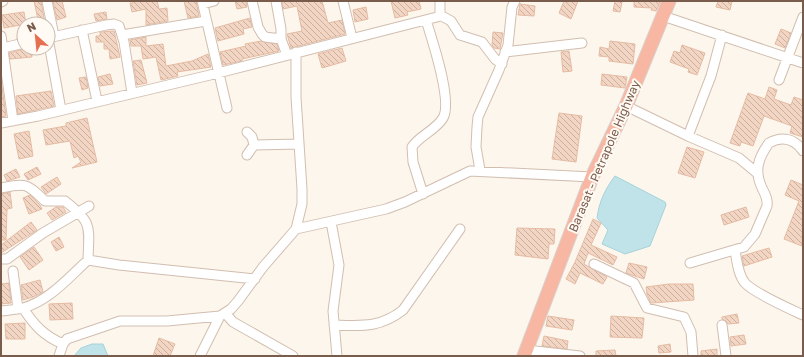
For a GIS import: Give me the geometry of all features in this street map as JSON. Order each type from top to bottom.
[{"type":"highway","name":"Barasat - Petrapole Highway","points":[[525,353],[592,177],[626,106],[668,1]]},
{"type":"street","points":[[46,1],[49,16]]},
{"type":"street","points":[[214,1],[202,2],[227,108]]},
{"type":"street","points":[[252,1],[258,27],[262,34],[266,37],[281,39]]},
{"type":"street","points":[[276,1],[281,28],[281,39],[286,55]]},
{"type":"street","points":[[343,1],[352,38]]},
{"type":"street","points":[[440,1],[440,15]]},
{"type":"street","points":[[480,170],[476,147],[478,117],[502,64],[515,1]]},
{"type":"street","points":[[1,123],[218,72],[426,20],[440,15],[451,21],[460,35],[482,42],[495,59],[502,64]]},
{"type":"street","points":[[663,16],[803,63]]},
{"type":"street","points":[[779,80],[803,17]]},
{"type":"street","points":[[423,194],[412,157],[412,147],[416,141],[438,125],[446,110],[446,95],[426,20]]},
{"type":"street","points":[[122,35],[206,21]]},
{"type":"street","points":[[56,36],[114,24],[119,26],[122,35],[132,93]]},
{"type":"street","points":[[82,30],[97,101]]},
{"type":"street","points":[[688,136],[711,76],[722,35]]},
{"type":"street","points":[[1,36],[13,121]]},
{"type":"street","points":[[505,52],[582,43]]},
{"type":"street","points":[[3,48],[16,45]]},
{"type":"street","points":[[200,356],[223,315],[238,301],[296,229],[302,204],[296,52]]},
{"type":"street","points":[[51,56],[61,110]]},
{"type":"street","points":[[626,106],[688,136],[740,158],[758,173]]},
{"type":"street","points":[[247,132],[252,137],[254,145],[247,155]]},
{"type":"street","points":[[690,263],[735,251],[750,242],[767,206],[768,200],[758,173],[758,160],[768,143],[782,138],[797,143],[803,151]]},
{"type":"street","points":[[254,145],[299,144]]},
{"type":"street","points":[[296,229],[386,209],[423,194],[462,174],[480,170],[592,177]]},
{"type":"street","points":[[1,188],[24,185],[28,186],[45,201],[65,201],[86,220],[89,232],[88,260],[64,283],[39,300],[20,308],[1,311]]},
{"type":"street","points":[[1,259],[7,259],[47,230],[80,213],[89,206]]},
{"type":"street","points":[[331,222],[339,265],[334,302],[334,325],[337,356]]},
{"type":"street","points":[[334,325],[372,325],[393,318],[403,310],[460,229]]},
{"type":"street","points":[[735,251],[741,276],[745,283],[753,290],[803,315]]},
{"type":"street","points":[[88,260],[119,265],[255,279]]},
{"type":"street","points":[[594,264],[634,283],[647,308],[684,317],[691,332],[693,356]]},
{"type":"street","points":[[12,271],[20,308],[44,334],[63,344]]},
{"type":"street","points":[[59,356],[63,344],[72,337],[120,321],[167,322],[223,315],[293,356]]},
{"type":"street","points":[[722,325],[726,356]]},
{"type":"street","points":[[525,353],[580,356]]},
{"type":"water","points":[[615,176],[665,202],[666,205],[650,246],[625,254],[602,244],[608,230],[597,218],[603,196]]},
{"type":"water","points":[[92,344],[103,344],[108,356],[74,356],[81,348]]},
{"type":"building","points":[[34,1],[41,1],[44,16],[37,16]]},
{"type":"building","points":[[53,1],[62,1],[66,17],[57,20]]},
{"type":"building","points":[[133,1],[157,1],[159,9],[167,8],[168,21],[146,25],[146,9],[132,12],[130,3],[133,3]]},
{"type":"building","points":[[184,1],[196,1],[199,16],[188,18]]},
{"type":"building","points":[[235,1],[246,1],[247,7],[237,9]]},
{"type":"building","points":[[282,1],[322,1],[328,23],[342,20],[345,34],[291,48],[287,34],[302,31],[297,6],[283,9]]},
{"type":"building","points":[[391,1],[419,1],[421,9],[407,12],[408,15],[395,18]]},
{"type":"building","points":[[564,1],[578,1],[571,19],[559,13]]},
{"type":"building","points":[[615,1],[622,2],[620,12],[613,11]]},
{"type":"building","points":[[634,1],[660,2],[656,11],[651,10],[652,8],[634,7]]},
{"type":"building","points":[[718,1],[732,1],[730,10],[716,7]]},
{"type":"building","points":[[520,4],[535,6],[534,16],[518,15]]},
{"type":"building","points":[[366,7],[368,19],[355,22],[353,10]]},
{"type":"building","points":[[24,12],[25,16],[16,16],[16,26],[4,28],[2,15]]},
{"type":"building","points":[[106,12],[107,19],[96,21],[94,14]]},
{"type":"building","points":[[250,18],[252,27],[243,29],[244,34],[218,41],[215,28]]},
{"type":"building","points":[[781,29],[791,33],[785,48],[775,44]]},
{"type":"building","points":[[114,31],[120,57],[110,59],[109,49],[104,49],[104,42],[96,42],[96,36],[100,36],[100,32]]},
{"type":"building","points":[[493,32],[503,33],[500,49],[494,48],[492,45]]},
{"type":"building","points":[[146,37],[146,46],[163,44],[166,66],[192,61],[208,54],[211,67],[177,72],[178,76],[161,80],[156,57],[143,59],[141,46],[131,46],[130,40]]},
{"type":"building","points":[[261,41],[277,44],[279,51],[242,59],[242,61],[223,65],[220,52],[246,46],[245,44]]},
{"type":"building","points":[[610,41],[635,44],[633,64],[609,61],[609,57],[599,56],[600,47],[609,49]]},
{"type":"building","points":[[682,45],[705,53],[697,75],[688,72],[689,69],[670,62],[674,51],[680,53]]},
{"type":"building","points":[[342,48],[346,61],[322,68],[318,54]]},
{"type":"building","points":[[16,51],[16,56],[32,57],[10,59],[9,53]]},
{"type":"building","points":[[569,51],[572,71],[563,72],[561,52]]},
{"type":"building","points":[[141,60],[147,83],[137,85],[133,61]]},
{"type":"building","points":[[110,74],[113,84],[100,86],[98,77]]},
{"type":"building","points":[[602,74],[627,77],[625,88],[601,85]]},
{"type":"building","points":[[86,77],[88,88],[82,90],[79,78]]},
{"type":"building","points":[[1,79],[6,116],[1,117]]},
{"type":"building","points":[[769,87],[777,90],[774,99],[791,105],[794,97],[803,100],[803,137],[790,133],[792,126],[764,116],[753,146],[741,142],[740,146],[730,143],[748,93],[765,99]]},
{"type":"building","points":[[51,91],[54,106],[18,114],[16,96]]},
{"type":"building","points":[[559,113],[582,116],[576,162],[552,159]]},
{"type":"building","points":[[87,118],[97,162],[72,168],[81,162],[78,156],[74,158],[70,141],[46,145],[43,130],[66,126],[66,123]]},
{"type":"building","points":[[29,131],[33,156],[19,159],[14,134]]},
{"type":"building","points":[[687,147],[704,152],[695,178],[678,173]]},
{"type":"building","points":[[37,167],[41,174],[28,180],[24,174]]},
{"type":"building","points":[[16,169],[20,177],[7,181],[4,175]]},
{"type":"building","points":[[57,177],[61,184],[46,194],[41,187]]},
{"type":"building","points":[[791,180],[803,185],[802,246],[784,239],[799,201],[785,195]]},
{"type":"building","points":[[10,192],[12,208],[7,209],[6,240],[1,240],[1,194]]},
{"type":"building","points":[[30,195],[42,209],[29,214],[23,198]]},
{"type":"building","points":[[56,207],[63,207],[66,212],[52,220],[47,213]]},
{"type":"building","points":[[746,207],[749,217],[724,225],[721,215]]},
{"type":"building","points":[[593,219],[601,223],[591,245],[617,257],[613,265],[588,253],[584,264],[607,277],[603,284],[580,273],[575,284],[566,279],[575,262]]},
{"type":"building","points":[[31,222],[37,230],[1,253],[1,245]]},
{"type":"building","points":[[517,228],[555,229],[554,244],[549,244],[548,259],[515,255]]},
{"type":"building","points":[[59,237],[64,247],[56,251],[51,242]]},
{"type":"building","points":[[34,247],[43,260],[29,270],[20,257]]},
{"type":"building","points":[[769,248],[772,257],[744,266],[742,256]]},
{"type":"building","points":[[629,263],[647,267],[644,279],[626,273]]},
{"type":"building","points":[[40,280],[43,292],[23,300],[21,285]]},
{"type":"building","points":[[9,283],[11,303],[1,304],[1,284]]},
{"type":"building","points":[[669,284],[693,284],[694,300],[651,303],[646,287]]},
{"type":"building","points":[[72,303],[73,319],[50,320],[49,304]]},
{"type":"building","points":[[737,314],[739,323],[728,324],[722,319],[722,317]]},
{"type":"building","points":[[548,316],[574,320],[572,330],[546,326]]},
{"type":"building","points":[[611,316],[644,318],[642,338],[610,337]]},
{"type":"building","points":[[25,323],[25,339],[6,339],[5,324]]},
{"type":"building","points":[[744,335],[746,344],[731,346],[730,337]]},
{"type":"building","points":[[544,336],[568,341],[567,349],[542,346]]},
{"type":"building","points":[[159,338],[175,344],[170,356],[153,356]]},
{"type":"building","points":[[670,344],[671,352],[659,353],[658,346]]},
{"type":"building","points":[[717,349],[717,356],[701,356],[701,351]]},
{"type":"building","points":[[615,350],[616,356],[596,356],[596,351]]}]
